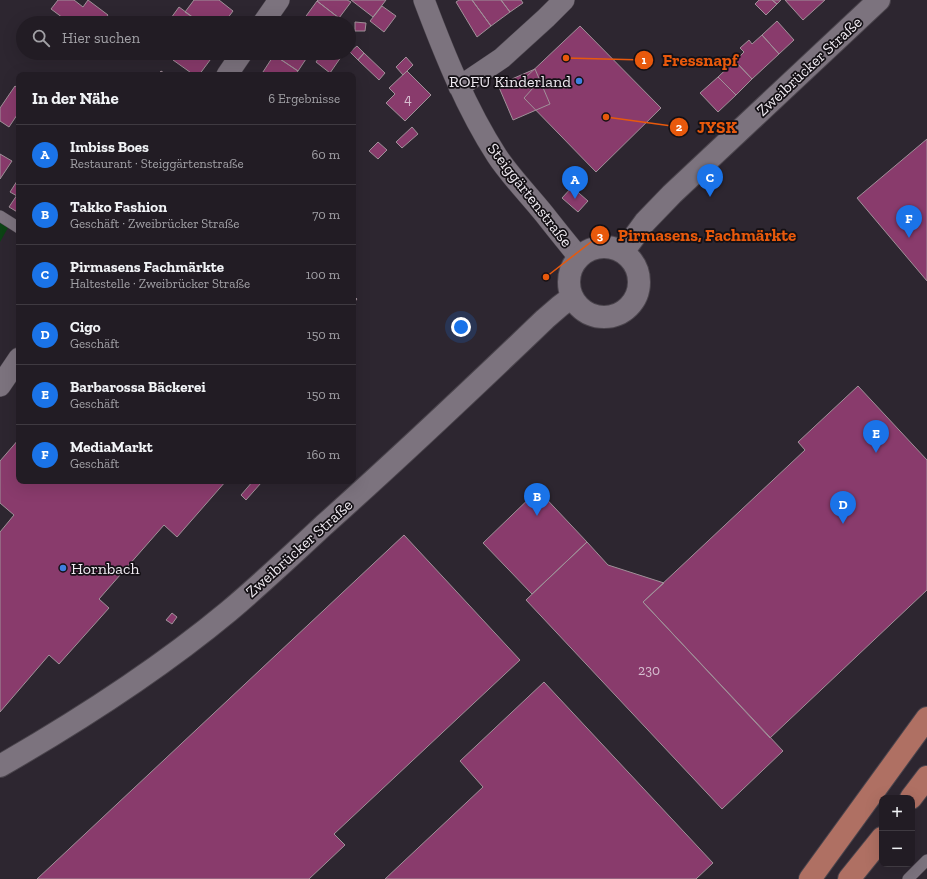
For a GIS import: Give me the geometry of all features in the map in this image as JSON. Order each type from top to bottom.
[{"type":"highway","points":[[810,879],[927,718]]},
{"type":"highway","points":[[914,795],[927,777]]},
{"type":"highway","points":[[849,879],[879,842]]},
{"type":"street","points":[[268,16],[279,0]]},
{"type":"street","name":"Steiggärtenstraße","points":[[424,0],[459,87],[482,131],[498,157],[579,258]]},
{"type":"street","points":[[459,87],[502,58],[564,0]]},
{"type":"street","name":"Zweibrücker Straße","points":[[623,252],[645,222],[672,194],[879,0]]},
{"type":"street","points":[[229,72],[237,60]]},
{"type":"street","points":[[595,248],[614,248],[623,252],[631,260],[637,270],[639,290],[632,302],[625,309],[606,317],[596,316],[586,312],[572,297],[570,276],[573,266],[586,252],[595,248]]},
{"type":"street","name":"Zweibrücker Straße","points":[[0,766],[103,704],[162,663],[228,611],[399,458],[550,315],[572,297]]},
{"type":"street","points":[[0,386],[16,362]]},
{"type":"lane","points":[[0,216],[16,226]]},
{"type":"lane","points":[[908,879],[927,860]]},
{"type":"green space","points":[[0,221],[9,226],[0,242]]},
{"type":"building","points":[[58,0],[74,0],[83,7],[88,0],[108,15],[60,16],[51,9]]},
{"type":"building","points":[[194,0],[219,0],[233,11],[229,16],[191,16],[185,12]]},
{"type":"building","points":[[347,0],[351,2],[340,16],[336,16],[317,1]]},
{"type":"building","points":[[351,0],[386,0],[373,17]]},
{"type":"building","points":[[459,0],[472,0],[491,26],[477,37],[456,2]]},
{"type":"building","points":[[472,0],[501,0],[510,12],[491,26]]},
{"type":"building","points":[[501,0],[521,0],[523,3],[510,12]]},
{"type":"building","points":[[759,0],[772,0],[777,4],[766,15],[755,4]]},
{"type":"building","points":[[772,0],[781,0],[777,4]]},
{"type":"building","points":[[785,0],[825,0],[803,20]]},
{"type":"building","points":[[317,1],[336,16],[306,16]]},
{"type":"building","points":[[382,6],[396,16],[384,32],[370,21]]},
{"type":"building","points":[[179,7],[191,16],[172,16]]},
{"type":"building","points":[[777,21],[794,40],[779,54],[762,35]]},
{"type":"building","points":[[356,22],[366,23],[365,31],[356,31]]},
{"type":"building","points":[[580,26],[661,108],[596,172],[524,98],[533,88],[524,79]]},
{"type":"building","points":[[762,35],[779,54],[752,79],[735,61],[744,52],[740,48],[749,40],[752,44]]},
{"type":"building","points":[[357,46],[364,53],[358,60],[356,58]]},
{"type":"building","points":[[364,53],[385,73],[379,80],[358,60]]},
{"type":"building","points":[[406,57],[413,65],[403,75],[396,67]]},
{"type":"building","points":[[173,60],[210,60],[201,72],[190,72]]},
{"type":"building","points":[[271,60],[282,60],[298,71],[297,72],[263,72]]},
{"type":"building","points":[[282,60],[305,60],[298,71]]},
{"type":"building","points":[[317,60],[339,60],[331,72],[316,62]]},
{"type":"building","points":[[735,61],[752,79],[736,95],[718,77]]},
{"type":"building","points":[[535,69],[550,104],[513,120],[498,85]]},
{"type":"building","points":[[407,71],[431,95],[405,121],[386,103],[395,94],[389,88]]},
{"type":"building","points":[[718,77],[736,95],[718,112],[700,93]]},
{"type":"building","points":[[15,86],[16,116],[9,127],[0,121],[0,108]]},
{"type":"building","points":[[412,127],[418,134],[402,148],[396,142]]},
{"type":"building","points":[[927,139],[927,281],[857,198]]},
{"type":"building","points":[[378,142],[387,150],[378,159],[369,151]]},
{"type":"building","points":[[0,154],[12,161],[0,179]]},
{"type":"building","points":[[16,183],[16,195],[10,192]]},
{"type":"building","points":[[572,187],[588,201],[578,212],[562,198]]},
{"type":"building","points":[[16,196],[16,211],[9,207]]},
{"type":"building","points":[[858,386],[927,460],[927,590],[770,738],[643,602],[805,450],[798,442]]},
{"type":"building","name":"Hornbach","points":[[16,442],[16,484],[223,484],[177,537],[164,525],[99,599],[109,608],[59,664],[49,655],[0,712],[0,532],[14,515],[0,503],[0,461]]},
{"type":"building","points":[[250,484],[260,484],[246,500],[241,495]]},
{"type":"building","points":[[538,490],[587,542],[532,594],[483,543]]},
{"type":"building","points":[[404,535],[520,660],[334,834],[345,845],[309,879],[37,879]]},
{"type":"building","points":[[587,542],[608,565],[664,583],[643,602],[783,751],[722,809],[526,600]]},
{"type":"building","points":[[172,613],[177,617],[172,624],[166,620]]},
{"type":"building","points":[[544,682],[713,863],[696,879],[385,879],[483,787],[460,761]]},
{"type":"place","name":"Fressnapf","points":[[566,58]]},
{"type":"place","name":"ROFU Kinderland","points":[[579,81]]},
{"type":"place","name":"JYSK","points":[[606,117]]},
{"type":"place","name":"Pirmasens Fachmärkte","points":[[710,197]]},
{"type":"place","name":"Imbiss Boes","points":[[575,199]]},
{"type":"place","name":"MediaMarkt","points":[[909,238]]},
{"type":"place","name":"Pirmasens, Fachmärkte","points":[[546,277]]},
{"type":"place","name":"Barbarossa Bäckerei","points":[[876,453]]},
{"type":"place","name":"Takko Fashion","points":[[537,516]]},
{"type":"place","name":"Cigo","points":[[843,524]]},
{"type":"place","name":"Hornbach","points":[[63,568]]}]
